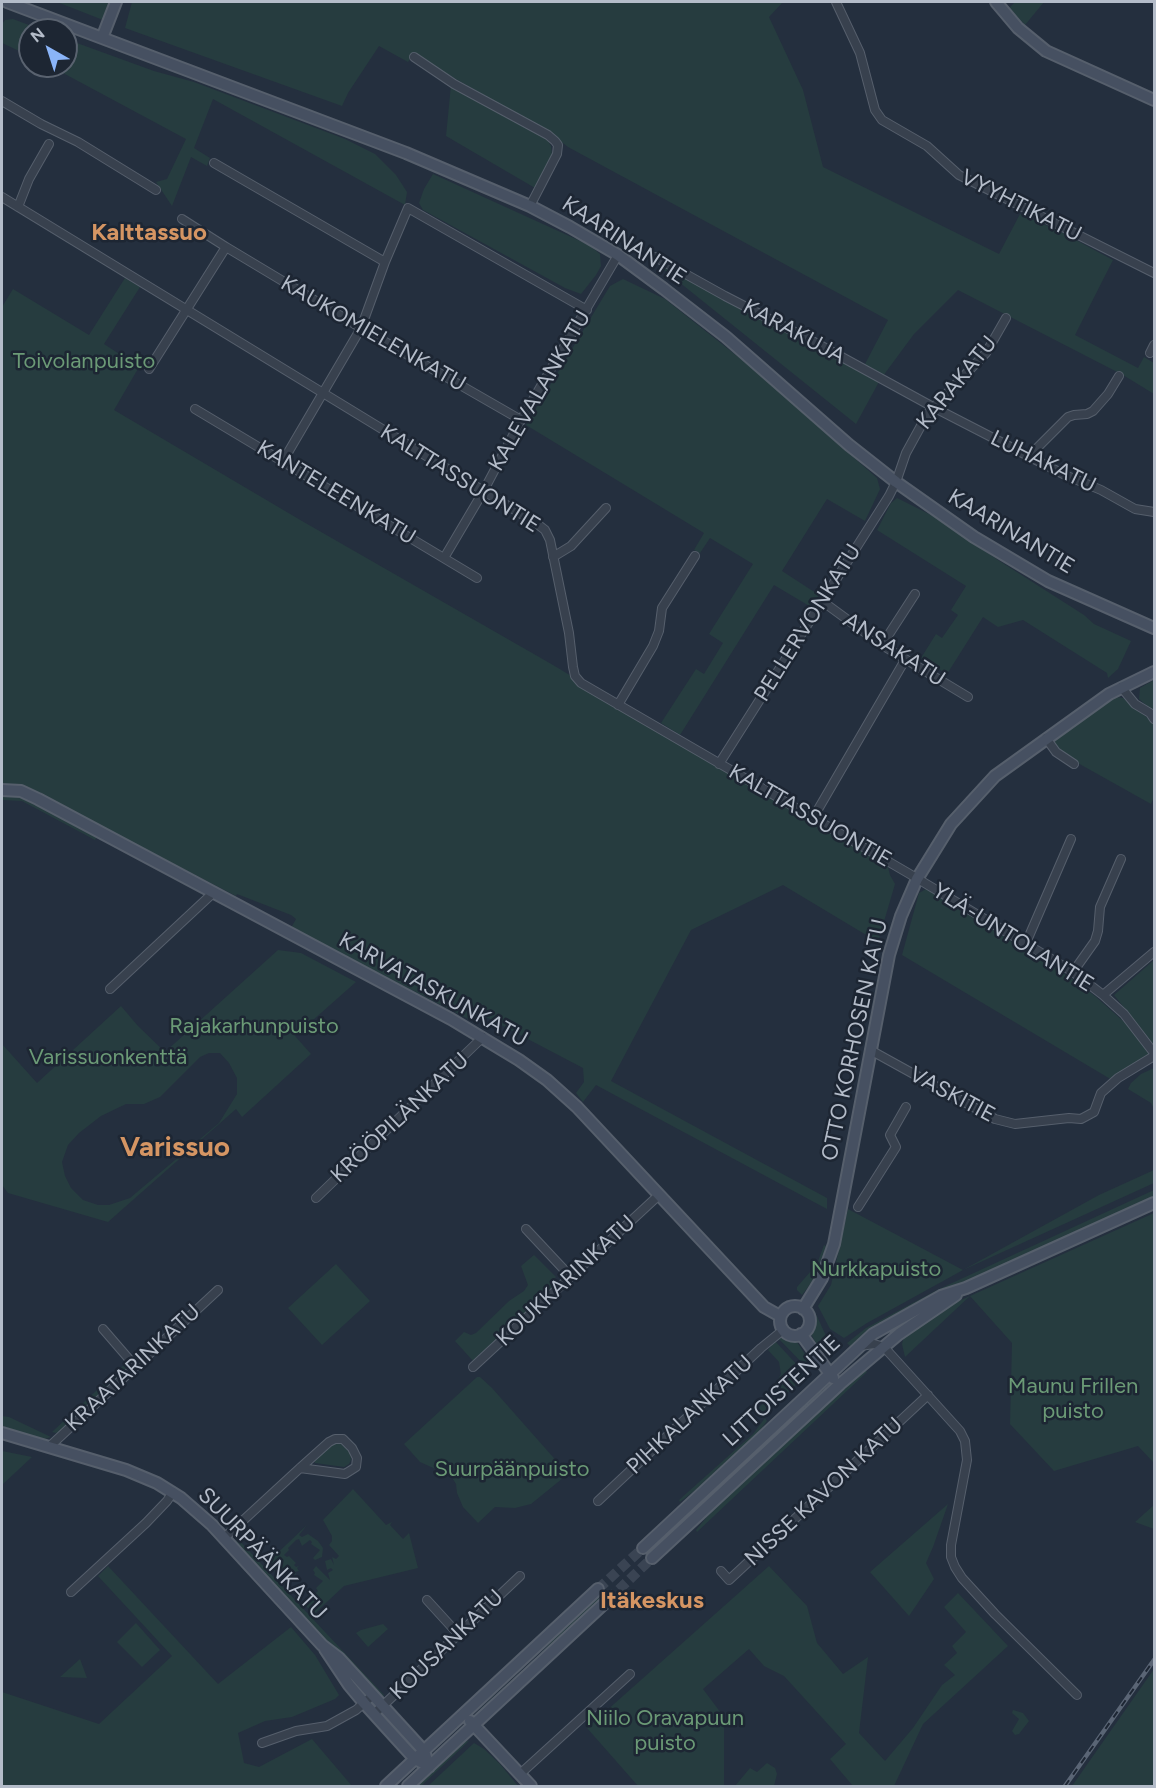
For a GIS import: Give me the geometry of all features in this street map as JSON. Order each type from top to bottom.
[{"type":"street","points":[[2,6],[6,2]]},
{"type":"street","name":"KAARINANTIE","points":[[6,2],[406,153],[530,206],[618,255],[664,289],[726,337],[849,445],[896,482],[974,537],[1011,561],[1084,598],[1155,628]]},
{"type":"street","points":[[102,38],[116,2]]},
{"type":"street","name":"VYYHTIKATU","points":[[836,2],[860,53],[875,110],[882,120],[927,146],[959,175],[1155,273]]},
{"type":"street","points":[[996,2],[1018,28],[1046,51],[1155,100]]},
{"type":"street","points":[[414,57],[454,84],[555,141],[558,145],[557,154],[530,206]]},
{"type":"street","points":[[2,101],[78,142],[156,190]]},
{"type":"street","points":[[18,207],[29,179],[49,144]]},
{"type":"street","points":[[214,163],[385,262]]},
{"type":"street","name":"KALTTASSUONTIE","points":[[2,197],[536,523],[545,530],[550,540],[569,633],[575,676],[581,683],[917,879]]},
{"type":"street","points":[[283,461],[361,328],[408,208],[587,310]]},
{"type":"street","name":"KAUKOMIELENKATU","points":[[182,219],[361,328],[520,420]]},
{"type":"street","points":[[149,369],[226,247]]},
{"type":"street","name":"KALEVALANKATU","points":[[444,558],[483,492],[520,420],[618,255]]},
{"type":"street","name":"KARAKUJA","points":[[655,257],[933,407]]},
{"type":"street","name":"KARAKATU","points":[[896,482],[906,453],[933,407],[986,353],[1006,318]]},
{"type":"street","points":[[1030,458],[1068,417],[1093,411],[1108,394],[1119,376]]},
{"type":"street","name":"LUHAKATU","points":[[933,407],[1030,458],[1135,508],[1155,512]]},
{"type":"street","name":"KANTELEENKATU","points":[[195,409],[477,578]]},
{"type":"street","name":"PELLERVONKATU","points":[[719,764],[896,482]]},
{"type":"street","points":[[553,557],[571,546],[606,508]]},
{"type":"street","points":[[618,705],[653,646],[659,632],[662,608],[695,556]]},
{"type":"street","points":[[882,645],[915,594]]},
{"type":"street","name":"ANSAKATU","points":[[822,601],[882,645],[968,697]]},
{"type":"street","points":[[813,819],[905,660]]},
{"type":"street","name":"OTTO KORHOSEN KATU","points":[[803,1308],[822,1278],[834,1244],[889,955],[901,916],[917,879],[951,824],[995,776],[1121,687],[1155,672]]},
{"type":"street","points":[[1121,687],[1135,704],[1155,719]]},
{"type":"street","points":[[1046,738],[1056,752],[1074,764]]},
{"type":"street","name":"KARVATASKUNKATU","points":[[2,790],[21,791],[38,799],[483,1037],[519,1060],[559,1090],[591,1121],[764,1307],[780,1316]]},
{"type":"street","points":[[1026,943],[1071,839]]},
{"type":"street","points":[[1073,972],[1095,941],[1100,907],[1121,859]]},
{"type":"street","name":"YLÄ-UNTOLANTIE","points":[[917,879],[1073,972],[1124,1014],[1155,1054]]},
{"type":"street","points":[[110,988],[213,892]]},
{"type":"street","points":[[1103,995],[1155,952]]},
{"type":"street","name":"KRÖÖPILÄNKATU","points":[[316,1198],[483,1037]]},
{"type":"street","name":"VASKITIE","points":[[872,1051],[995,1119],[1015,1124],[1069,1118],[1082,1119],[1094,1112],[1101,1093],[1118,1078],[1155,1054]]},
{"type":"street","points":[[858,1207],[897,1147],[890,1135],[906,1107]]},
{"type":"street","name":"KOUKKARINKATU","points":[[473,1367],[659,1194]]},
{"type":"street","name":"LITTOISTENTIE","points":[[642,1548],[873,1334],[941,1296],[966,1288],[1155,1203]]},
{"type":"street","points":[[526,1229],[570,1276]]},
{"type":"street","name":"LITTOISTENTIE","points":[[652,1558],[840,1384],[922,1317],[966,1288]]},
{"type":"street","name":"KRAATARINKATU","points":[[49,1447],[218,1290]]},
{"type":"street","points":[[790,1306],[803,1308],[809,1316],[809,1324],[801,1334],[791,1335],[783,1330],[780,1316],[790,1306]]},
{"type":"street","points":[[884,1347],[891,1322]]},
{"type":"street","points":[[103,1329],[135,1365]]},
{"type":"street","name":"PIHKALANKATU","points":[[598,1501],[783,1330]]},
{"type":"street","points":[[801,1334],[840,1384]]},
{"type":"street","points":[[858,1346],[874,1344],[884,1347],[956,1426],[966,1448],[966,1466],[951,1545],[951,1557],[955,1567],[995,1614],[1077,1695]]},
{"type":"street","name":"NISSE KAVON KATU","points":[[721,1571],[729,1580],[928,1395]]},
{"type":"street","name":"SUURPÄÄNKATU","points":[[2,1433],[126,1470],[173,1492],[193,1507],[322,1645],[339,1658],[424,1751],[429,1767]]},
{"type":"street","points":[[224,1538],[300,1468],[329,1442],[338,1438],[343,1439],[352,1448],[358,1460],[357,1467],[345,1474],[300,1468]]},
{"type":"street","points":[[71,1592],[146,1523],[173,1492]]},
{"type":"street","name":"KOUSANKATU","points":[[374,1714],[520,1576]]},
{"type":"street","points":[[386,1786],[598,1589]]},
{"type":"street","points":[[408,1786],[608,1599]]},
{"type":"street","points":[[428,1600],[458,1634]]},
{"type":"street","name":"SUURPÄÄNKATU","points":[[322,1645],[364,1703],[415,1759],[429,1767]]},
{"type":"street","points":[[520,1774],[630,1674]]},
{"type":"street","points":[[262,1743],[296,1731],[327,1726],[356,1710],[373,1695]]},
{"type":"street","points":[[463,1714],[531,1786]]},
{"type":"green space","points":[[57,2],[110,2],[103,20]]},
{"type":"green space","points":[[132,2],[783,2],[769,17],[803,90],[823,167],[999,254],[1020,214],[1061,232],[1113,260],[1075,335],[1138,368],[1144,357],[1154,363],[1154,394],[1123,375],[958,290],[914,334],[883,376],[864,366],[888,320],[568,147],[550,133],[414,55],[408,62],[379,46],[342,106],[125,28]]},
{"type":"green space","points":[[1015,2],[1044,2],[1025,25],[1009,8]]},
{"type":"green space","points":[[5,20],[18,21],[18,50],[2,43],[2,24]]},
{"type":"green space","points":[[78,43],[154,71],[194,82],[345,139],[375,154],[396,175],[407,192],[405,205],[213,99],[194,148],[210,158],[207,166],[191,157],[172,206],[156,182],[167,179],[186,139],[72,78],[78,78]]},
{"type":"green space","points":[[451,85],[547,139],[552,154],[535,188],[446,136]]},
{"type":"green space","points":[[433,174],[589,245],[600,254],[601,266],[596,275],[581,294],[565,288],[423,210],[419,203]]},
{"type":"green space","points":[[664,265],[880,380],[856,424],[659,266]]},
{"type":"green space","name":"Toivolanpuisto","points":[[125,278],[140,287],[104,344],[139,367],[114,410],[553,665],[888,867],[895,884],[878,942],[783,885],[691,930],[611,1081],[827,1198],[827,1209],[596,1085],[583,1102],[576,1093],[584,1082],[583,1068],[482,1015],[478,1024],[291,928],[296,919],[291,915],[237,894],[236,896],[30,790],[15,785],[2,786],[2,307],[13,289],[89,335]]},
{"type":"green space","points":[[623,279],[665,299],[751,367],[877,478],[880,489],[865,521],[827,499],[782,571],[819,595],[811,607],[774,585],[680,735],[661,723],[696,669],[704,674],[723,643],[709,634],[753,564],[710,538],[700,553],[694,550],[704,533],[526,425],[610,286]]},
{"type":"green space","points":[[897,498],[933,516],[1084,615],[1094,624],[1131,641],[1118,669],[1108,678],[1107,673],[1023,620],[998,627],[983,617],[947,674],[921,658],[936,634],[942,638],[958,615],[951,610],[966,586],[877,530],[891,503]]},
{"type":"green space","points":[[1154,680],[1154,712],[1139,699],[1140,688]]},
{"type":"green space","points":[[1116,697],[1123,698],[1154,723],[1154,797],[1151,804],[1076,762],[1056,749],[1054,744],[1056,738]]},
{"type":"green space","points":[[11,795],[27,799],[96,836],[95,840],[22,801],[2,800],[2,796]]},
{"type":"green space","points":[[926,889],[1071,978],[1131,1028],[1147,1048],[1149,1056],[1112,1080],[902,955],[919,893]]},
{"type":"green space","name":"Rajakarhunpuisto","points":[[278,950],[301,953],[356,982],[295,1036],[311,1054],[242,1117],[236,1109],[108,1222],[8,1193],[2,1185],[2,1044],[37,1083],[121,1006],[165,1052]],"holes":[[[209,1053],[220,1053],[229,1063],[237,1078],[237,1094],[219,1123],[130,1198],[109,1205],[98,1205],[83,1200],[71,1188],[62,1162],[68,1145],[79,1133],[101,1116],[126,1104],[144,1104],[160,1097],[200,1057]]]},
{"type":"green space","points":[[1154,960],[1154,1045],[1114,995]]},
{"type":"green space","points":[[1154,1068],[1154,1109],[1151,1103],[1128,1089],[1141,1074]]},
{"type":"green space","points":[[1154,1170],[1154,1183],[963,1270],[1099,1195]]},
{"type":"green space","points":[[1154,1190],[1154,1198],[974,1278],[903,1313],[851,1347],[847,1343],[866,1328],[937,1290]]},
{"type":"green space","name":"Nurkkapuisto","points":[[848,1209],[963,1270],[844,1338],[830,1329],[818,1306],[831,1285]]},
{"type":"green space","name":"Maunu Frillen puisto","points":[[1154,1213],[1154,1463],[1138,1446],[1054,1471],[1010,1424],[1012,1343],[970,1296],[905,1357],[902,1344],[904,1336],[950,1305]]},
{"type":"green space","points":[[824,1245],[828,1247],[818,1274],[802,1295],[797,1287],[817,1264]]},
{"type":"green space","points":[[534,1255],[556,1277],[550,1283],[553,1287],[524,1314],[522,1312],[518,1315],[520,1318],[473,1361],[455,1341],[464,1332],[471,1335],[476,1333],[509,1301],[524,1291],[528,1285],[521,1266]]},
{"type":"green space","points":[[336,1264],[370,1301],[322,1345],[288,1308]]},
{"type":"green space","name":"Nurkkapuisto","points":[[814,1310],[828,1340],[826,1354],[819,1349],[811,1334]]},
{"type":"green space","points":[[778,1338],[797,1342],[813,1367],[807,1368]]},
{"type":"green space","points":[[775,1341],[800,1368],[803,1376],[761,1418],[756,1411],[766,1400],[781,1374],[779,1362],[768,1350]]},
{"type":"green space","points":[[127,1362],[127,1368],[59,1432],[52,1432]]},
{"type":"green space","points":[[864,1369],[867,1372],[697,1532],[696,1530],[717,1505]]},
{"type":"green space","name":"Suurpäänpuisto","points":[[477,1377],[492,1388],[568,1474],[531,1504],[515,1508],[495,1507],[478,1523],[463,1507],[451,1476],[420,1462],[404,1444]]},
{"type":"green space","points":[[824,1386],[821,1395],[648,1556],[645,1552]]},
{"type":"green space","points":[[2,1416],[9,1417],[51,1437],[42,1440],[2,1426]]},
{"type":"green space","points":[[765,1418],[767,1421],[755,1437],[710,1479],[680,1502],[679,1500],[753,1434]]},
{"type":"green space","points":[[336,1443],[341,1444],[350,1452],[349,1464],[344,1467],[315,1463],[314,1460]]},
{"type":"green space","points":[[2,1451],[32,1457],[2,1485]]},
{"type":"green space","points":[[353,1489],[386,1525],[392,1522],[390,1525],[403,1539],[409,1533],[418,1568],[344,1586],[314,1614],[304,1604],[318,1591],[316,1588],[323,1581],[314,1575],[313,1570],[316,1566],[330,1580],[328,1573],[333,1570],[331,1568],[327,1570],[325,1561],[331,1559],[334,1565],[332,1557],[336,1559],[339,1556],[329,1545],[332,1536],[323,1520]]},
{"type":"green space","points":[[948,1504],[926,1563],[934,1579],[909,1616],[870,1572]]},
{"type":"green space","points":[[1154,1505],[1154,1529],[1135,1522]]},
{"type":"green space","points":[[307,1525],[299,1535],[302,1537],[308,1534],[318,1541],[323,1548],[322,1557],[315,1560],[313,1558],[320,1550],[311,1544],[310,1540],[302,1546],[299,1539],[296,1540],[284,1555],[289,1556],[296,1563],[294,1565],[296,1567],[299,1566],[297,1568],[299,1571],[295,1572],[296,1574],[287,1585],[267,1563]]},
{"type":"green space","points":[[237,1538],[384,1696],[375,1693],[238,1546]]},
{"type":"green space","points":[[108,1566],[218,1684],[291,1627],[315,1655],[339,1695],[335,1699],[292,1717],[265,1721],[238,1733],[244,1763],[259,1767],[312,1739],[352,1786],[2,1786],[2,1692],[99,1724],[172,1656],[98,1576]]},
{"type":"green space","name":"Niilo Oravapuun puisto","points":[[769,1566],[807,1606],[817,1643],[843,1674],[868,1657],[859,1733],[885,1761],[913,1728],[942,1685],[955,1675],[944,1665],[957,1653],[952,1646],[966,1632],[944,1607],[958,1593],[1008,1646],[923,1724],[894,1786],[853,1786],[830,1759],[846,1744],[784,1676],[764,1666],[749,1649],[703,1689],[724,1717],[724,1786],[638,1786],[587,1728]]},
{"type":"green space","points":[[603,1592],[606,1595],[480,1712],[480,1709]]},
{"type":"green space","points":[[136,1623],[160,1650],[142,1667],[117,1642]]},
{"type":"green space","points":[[383,1624],[388,1629],[368,1647],[356,1633],[361,1630]]},
{"type":"green space","points":[[80,1659],[87,1678],[60,1677]]},
{"type":"green space","points":[[1154,1669],[1154,1786],[1072,1786]]},
{"type":"green space","points":[[1013,1710],[1023,1713],[1029,1721],[1019,1734],[1015,1735],[1012,1731],[1019,1719],[1012,1713]]},
{"type":"green space","points":[[469,1741],[421,1786],[414,1786],[463,1742]]},
{"type":"green space","points":[[474,1743],[500,1764],[518,1786],[428,1786]]},
{"type":"green space","points":[[767,1763],[775,1768],[777,1774],[774,1786],[735,1786],[750,1768],[757,1772]]},
{"type":"tunnel","points":[[598,1589],[643,1548]]},
{"type":"tunnel","points":[[608,1600],[652,1558]]},
{"type":"railway","points":[[1065,1786],[1154,1660]]},
{"type":"district","name":"Kalttassuo","points":[[149,233]]},
{"type":"district","name":"Varissuo","points":[[175,1148]]},
{"type":"district","name":"Itäkeskus","points":[[652,1601]]},
{"type":"park label","name":"Varissuonkenttä","points":[[108,1058]]}]
